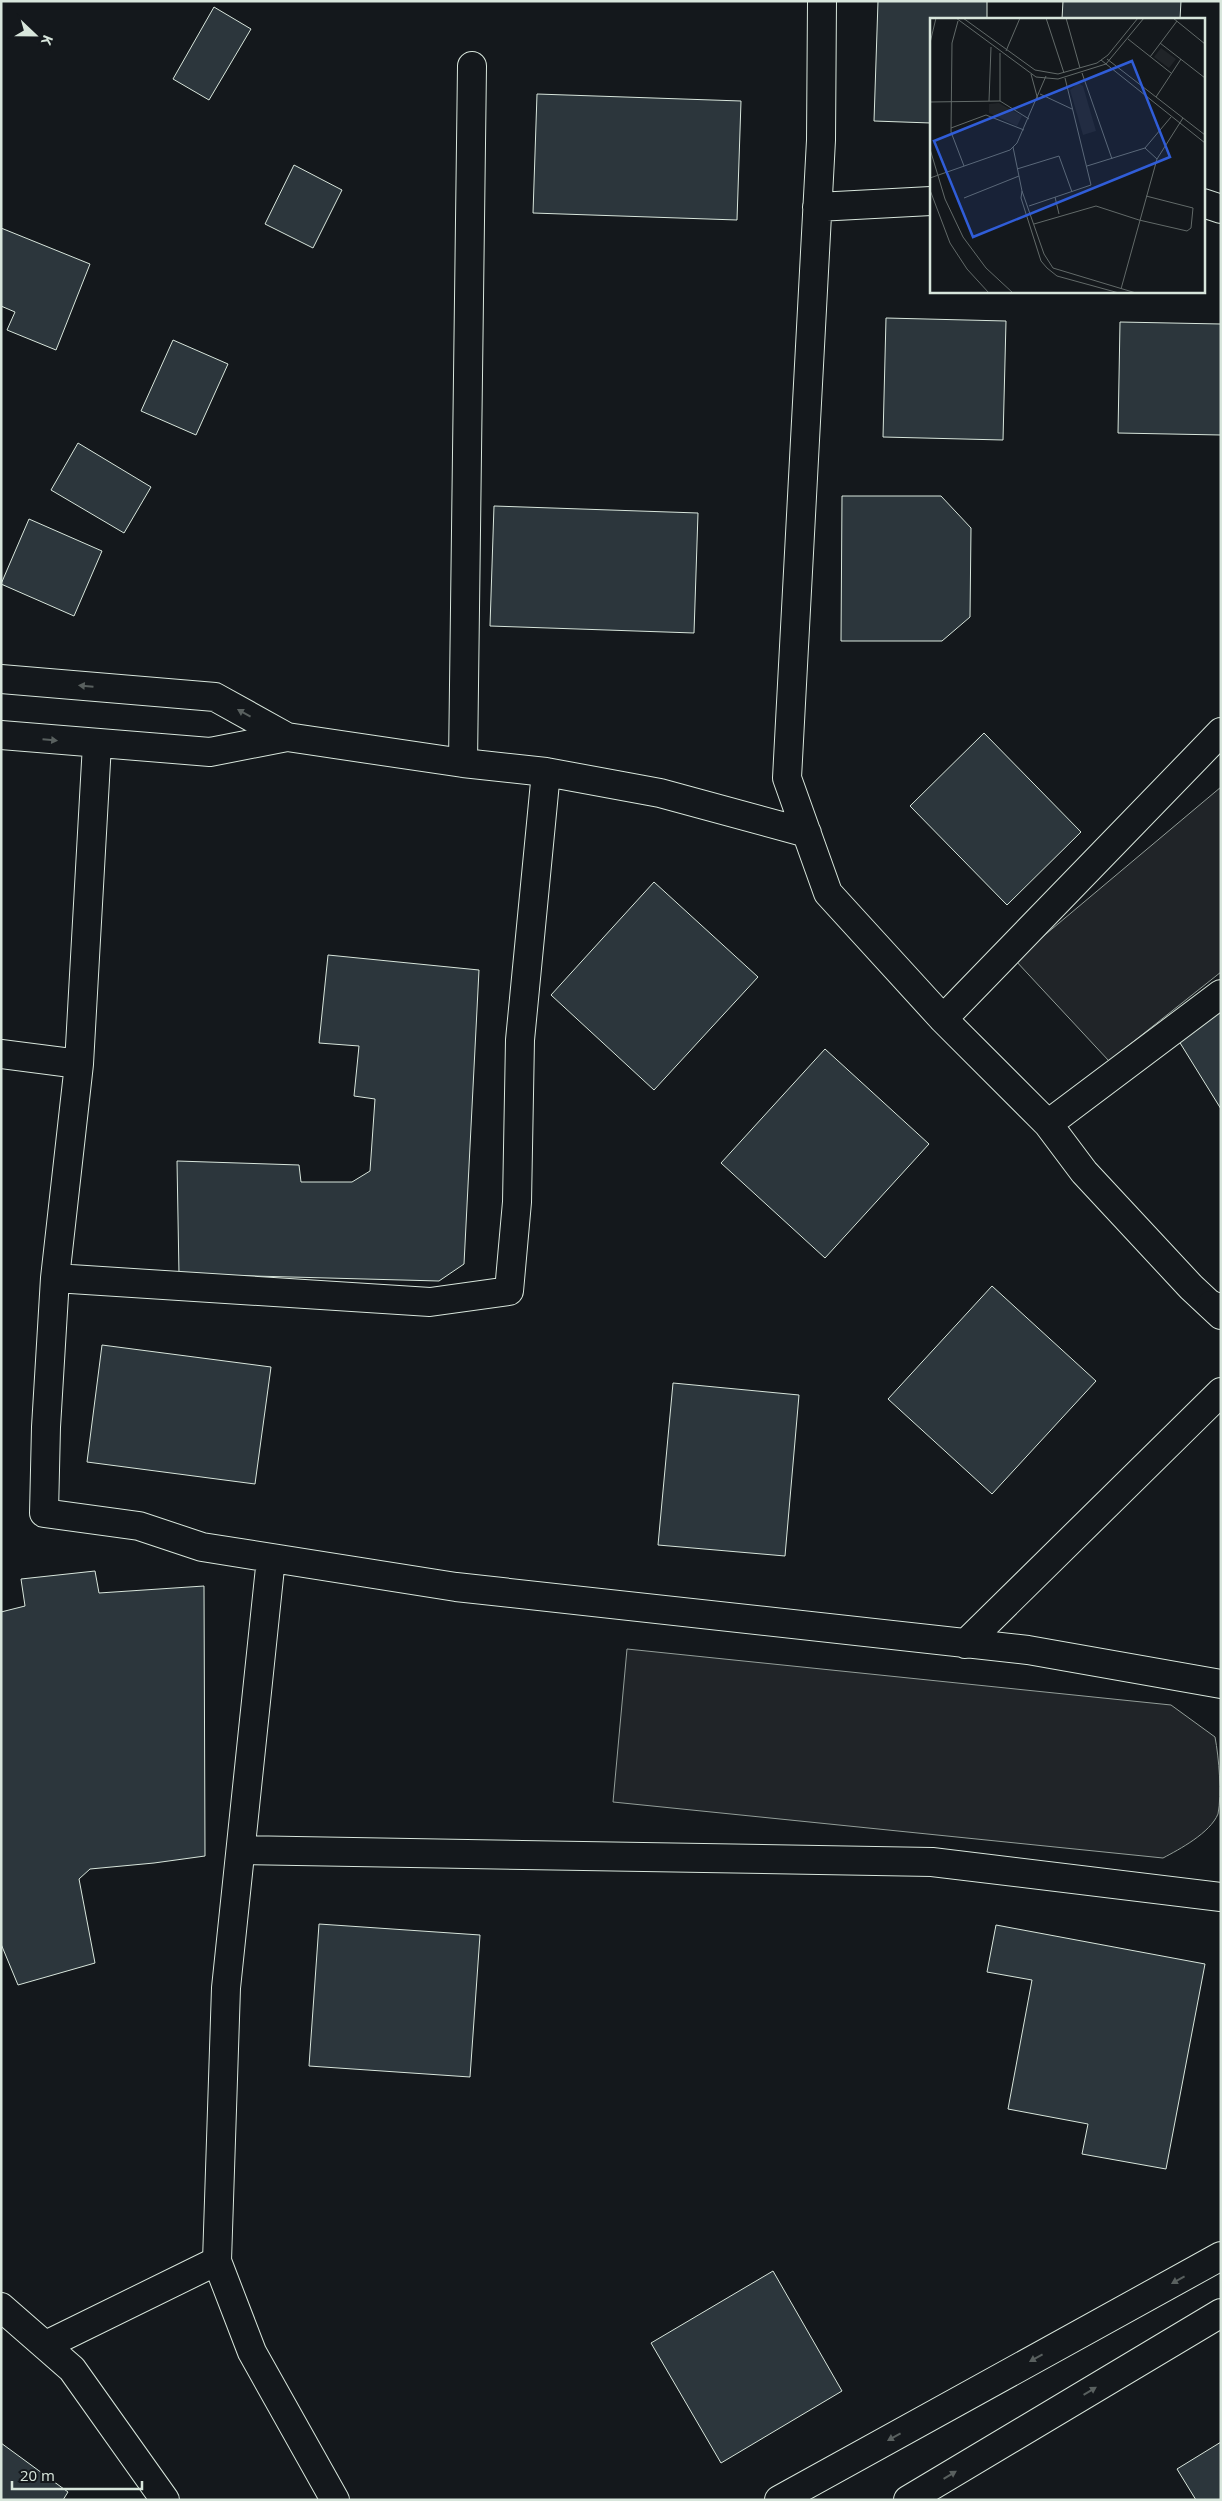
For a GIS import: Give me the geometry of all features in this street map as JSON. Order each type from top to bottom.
[{"type":"street","points":[[822,1],[821,140],[818,207],[787,778],[828,893],[943,1019],[1048,1124],[1084,1172],[1217,1309]]},
{"type":"street","points":[[463,763],[472,66]]},
{"type":"street","points":[[818,207],[930,201]]},
{"type":"street","points":[[1204,203],[1221,209]]},
{"type":"street","points":[[1,679],[215,697],[287,737]]},
{"type":"street","points":[[943,1019],[1221,732]]},
{"type":"street","points":[[1,735],[210,752],[287,737],[463,763],[546,772],[660,793],[807,833]]},
{"type":"street","points":[[97,744],[79,1064],[55,1278],[46,1427],[44,1513],[139,1526],[202,1547],[456,1587],[1028,1650],[1221,1684]]},
{"type":"street","points":[[55,1278],[430,1302],[509,1290],[517,1202],[520,1040],[546,772]]},
{"type":"street","points":[[1048,1124],[1221,994]]},
{"type":"street","points":[[1,1054],[79,1064]]},
{"type":"street","points":[[966,1644],[1221,1392]]},
{"type":"street","points":[[272,1558],[226,1988],[217,2261],[252,2352],[334,2500]]},
{"type":"street","points":[[241,1850],[932,1862],[1221,1897]]},
{"type":"street","points":[[779,2500],[1221,2256]]},
{"type":"street","points":[[46,2345],[217,2261]]},
{"type":"street","points":[[1,2307],[72,2369],[165,2500]]},
{"type":"street","points":[[908,2500],[1221,2313]]},
{"type":"shaded area","points":[[1221,787],[1221,972],[1109,1061],[1015,960]]},
{"type":"shaded area","points":[[627,1649],[1171,1705],[1215,1737],[1220,1776],[1218,1814],[1202,1834],[1163,1858],[613,1802]]},
{"type":"building","points":[[878,1],[987,1],[987,18],[930,18],[930,123],[874,121]]},
{"type":"building","points":[[1063,1],[1181,1],[1180,18],[1062,18]]},
{"type":"building","points":[[214,7],[251,29],[209,100],[173,79]]},
{"type":"building","points":[[537,94],[741,101],[737,220],[533,213]]},
{"type":"building","points":[[294,165],[342,190],[313,248],[265,224]]},
{"type":"building","points":[[1,228],[90,264],[56,350],[7,330],[15,312],[1,306]]},
{"type":"building","points":[[886,318],[1006,321],[1003,440],[883,437]]},
{"type":"building","points":[[1120,322],[1221,324],[1221,435],[1118,433]]},
{"type":"building","points":[[173,340],[228,364],[196,435],[141,411]]},
{"type":"building","points":[[78,443],[151,487],[124,533],[51,490]]},
{"type":"building","points":[[842,496],[941,496],[971,528],[970,617],[942,641],[841,641]]},
{"type":"building","points":[[494,506],[698,513],[694,633],[490,626]]},
{"type":"building","points":[[29,519],[102,551],[74,616],[1,584]]},
{"type":"building","points":[[984,733],[1081,832],[1007,905],[910,806]]},
{"type":"building","points":[[654,882],[758,977],[654,1090],[551,995]]},
{"type":"building","points":[[328,955],[479,970],[464,1264],[439,1281],[179,1274],[177,1161],[299,1165],[301,1182],[352,1182],[370,1171],[375,1099],[354,1096],[359,1046],[319,1043]]},
{"type":"building","points":[[1221,1011],[1221,1109],[1177,1038]]},
{"type":"building","points":[[825,1049],[929,1144],[825,1258],[721,1163]]},
{"type":"building","points":[[992,1286],[1096,1381],[992,1494],[888,1399]]},
{"type":"building","points":[[102,1345],[271,1367],[255,1484],[87,1462]]},
{"type":"building","points":[[673,1383],[799,1395],[785,1556],[658,1545]]},
{"type":"building","points":[[95,1571],[99,1593],[204,1586],[205,1856],[90,1869],[79,1879],[95,1963],[18,1985],[1,1944],[1,1612],[25,1606],[21,1579]]},
{"type":"building","points":[[319,1924],[480,1935],[470,2077],[309,2066]]},
{"type":"building","points":[[996,1925],[1205,1964],[1166,2169],[1082,2154],[1088,2124],[1008,2109],[1032,1980],[987,1972]]},
{"type":"building","points":[[773,2271],[842,2391],[721,2463],[651,2343]]},
{"type":"building","points":[[1221,2442],[1221,2500],[1196,2500],[1177,2469]]},
{"type":"building","points":[[1,2443],[68,2492],[63,2500],[1,2500]]}]
